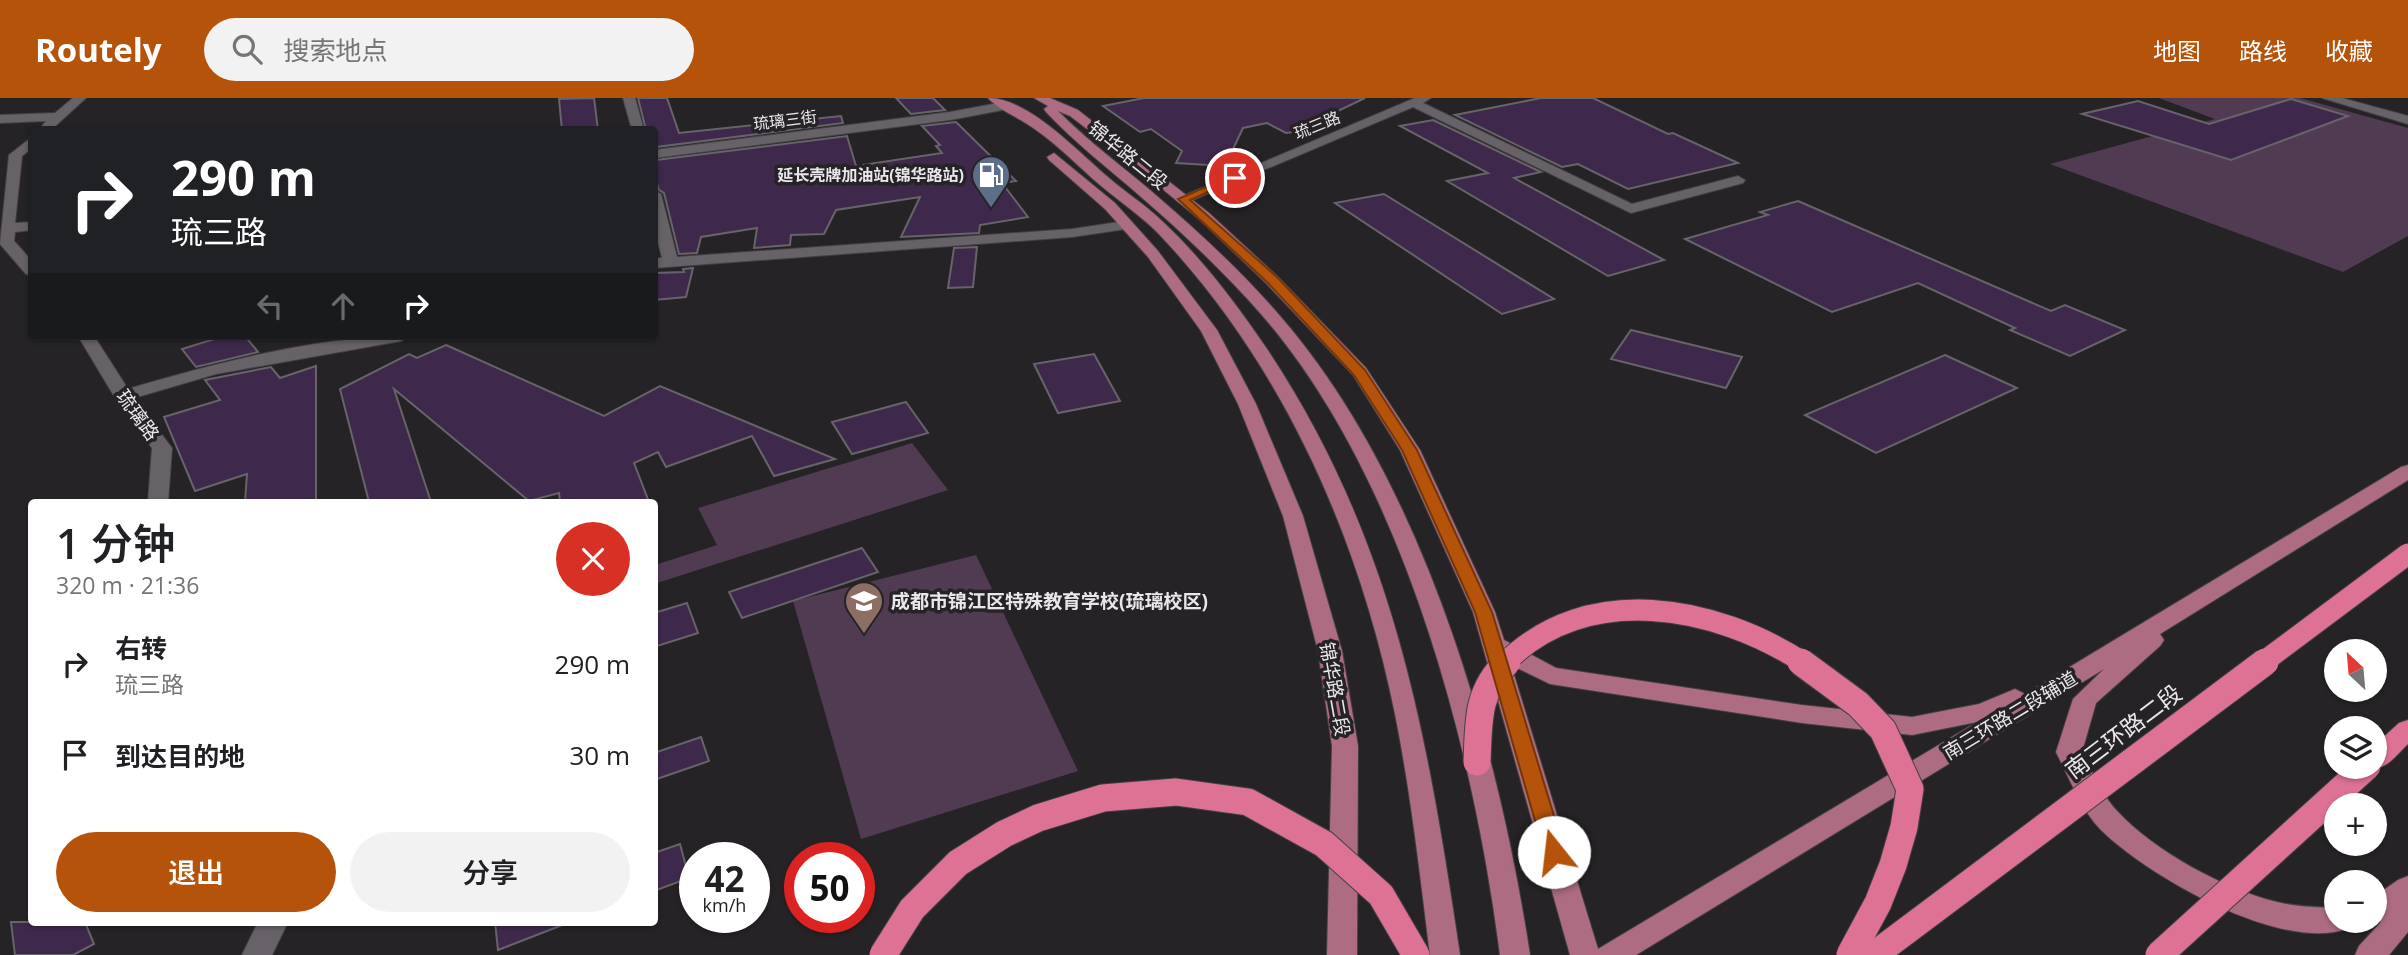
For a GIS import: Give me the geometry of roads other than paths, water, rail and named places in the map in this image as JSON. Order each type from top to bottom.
[{"type":"highway","name":"南三环路二段","points":[[1874,955],[2408,554]]},
{"type":"highway","points":[[1477,762],[1482,699],[1492,680],[1519,649],[1552,628],[1577,618],[1612,610],[1655,609],[1704,619],[1741,632],[1803,660],[1855,701],[1885,732],[1910,789],[1903,838],[1867,928],[1850,955]]},
{"type":"highway","points":[[2387,749],[2408,729]]},
{"type":"highway","points":[[2159,955],[2353,779]]},
{"type":"highway","points":[[883,955],[912,909],[958,863],[1004,834],[1038,818],[1104,798],[1176,792],[1248,802],[1324,844],[1381,895],[1416,955]]},
{"type":"main road","name":"锦华路二段","points":[[1040,98],[1074,113],[1183,199],[1272,280],[1360,372],[1410,450],[1483,612],[1585,955]]},
{"type":"main road","name":"锦华路二段","points":[[1040,98],[1057,117],[1178,221],[1222,281]]},
{"type":"main road","name":"锦华路二段","points":[[999,102],[1033,121],[1222,281]]},
{"type":"main road","name":"锦华路二段","points":[[999,102],[1015,124],[1110,206],[1153,254],[1209,330],[1247,404],[1293,516],[1330,651],[1345,746],[1342,955]]},
{"type":"main road","points":[[1222,281],[1286,332],[1316,372],[1370,466],[1424,588],[1451,669],[1488,805],[1514,955]]},
{"type":"main road","points":[[1222,281],[1239,319],[1276,372],[1313,438],[1348,519],[1399,679],[1428,836],[1445,955]]},
{"type":"main road","name":"南三环路二段辅道","points":[[1610,955],[2109,655],[2408,471]]},
{"type":"main road","points":[[2196,602],[2085,699],[2070,752],[2108,820],[2191,881],[2248,904],[2312,922],[2324,921]]},
{"type":"main road","points":[[1493,645],[1550,676],[1802,714],[1912,726],[1984,712],[2109,655]]},
{"type":"main road","points":[[2387,903],[2408,888]]},
{"type":"main road","points":[[2370,955],[2408,912]]},
{"type":"street","points":[[48,126],[80,98]]},
{"type":"street","points":[[629,98],[637,126]]},
{"type":"street","points":[[2328,98],[2408,120]]},
{"type":"street","points":[[2354,98],[2408,112]]},
{"type":"street","points":[[1421,101],[1631,209],[1738,180]]},
{"type":"street","name":"琉三路","points":[[1183,199],[1421,101]]},
{"type":"street","name":"琉璃三街","points":[[658,153],[950,116],[999,102]]},
{"type":"street","points":[[0,119],[58,117]]},
{"type":"street","points":[[28,144],[16,155],[6,242],[28,267]]},
{"type":"street","points":[[658,228],[662,262],[1072,233],[1126,225]]},
{"type":"street","points":[[8,228],[28,226]]},
{"type":"street","name":"琉璃路","points":[[88,340],[123,396],[162,448],[158,499]]},
{"type":"street","points":[[123,396],[213,369],[378,340]]},
{"type":"street","points":[[257,955],[271,926]]},
{"type":"place","name":"延长壳牌加油站(锦华路站)","points":[[991,209]]},
{"type":"place","name":"成都市锦江区特殊教育学校(琉璃校区)","points":[[864,635]]}]
